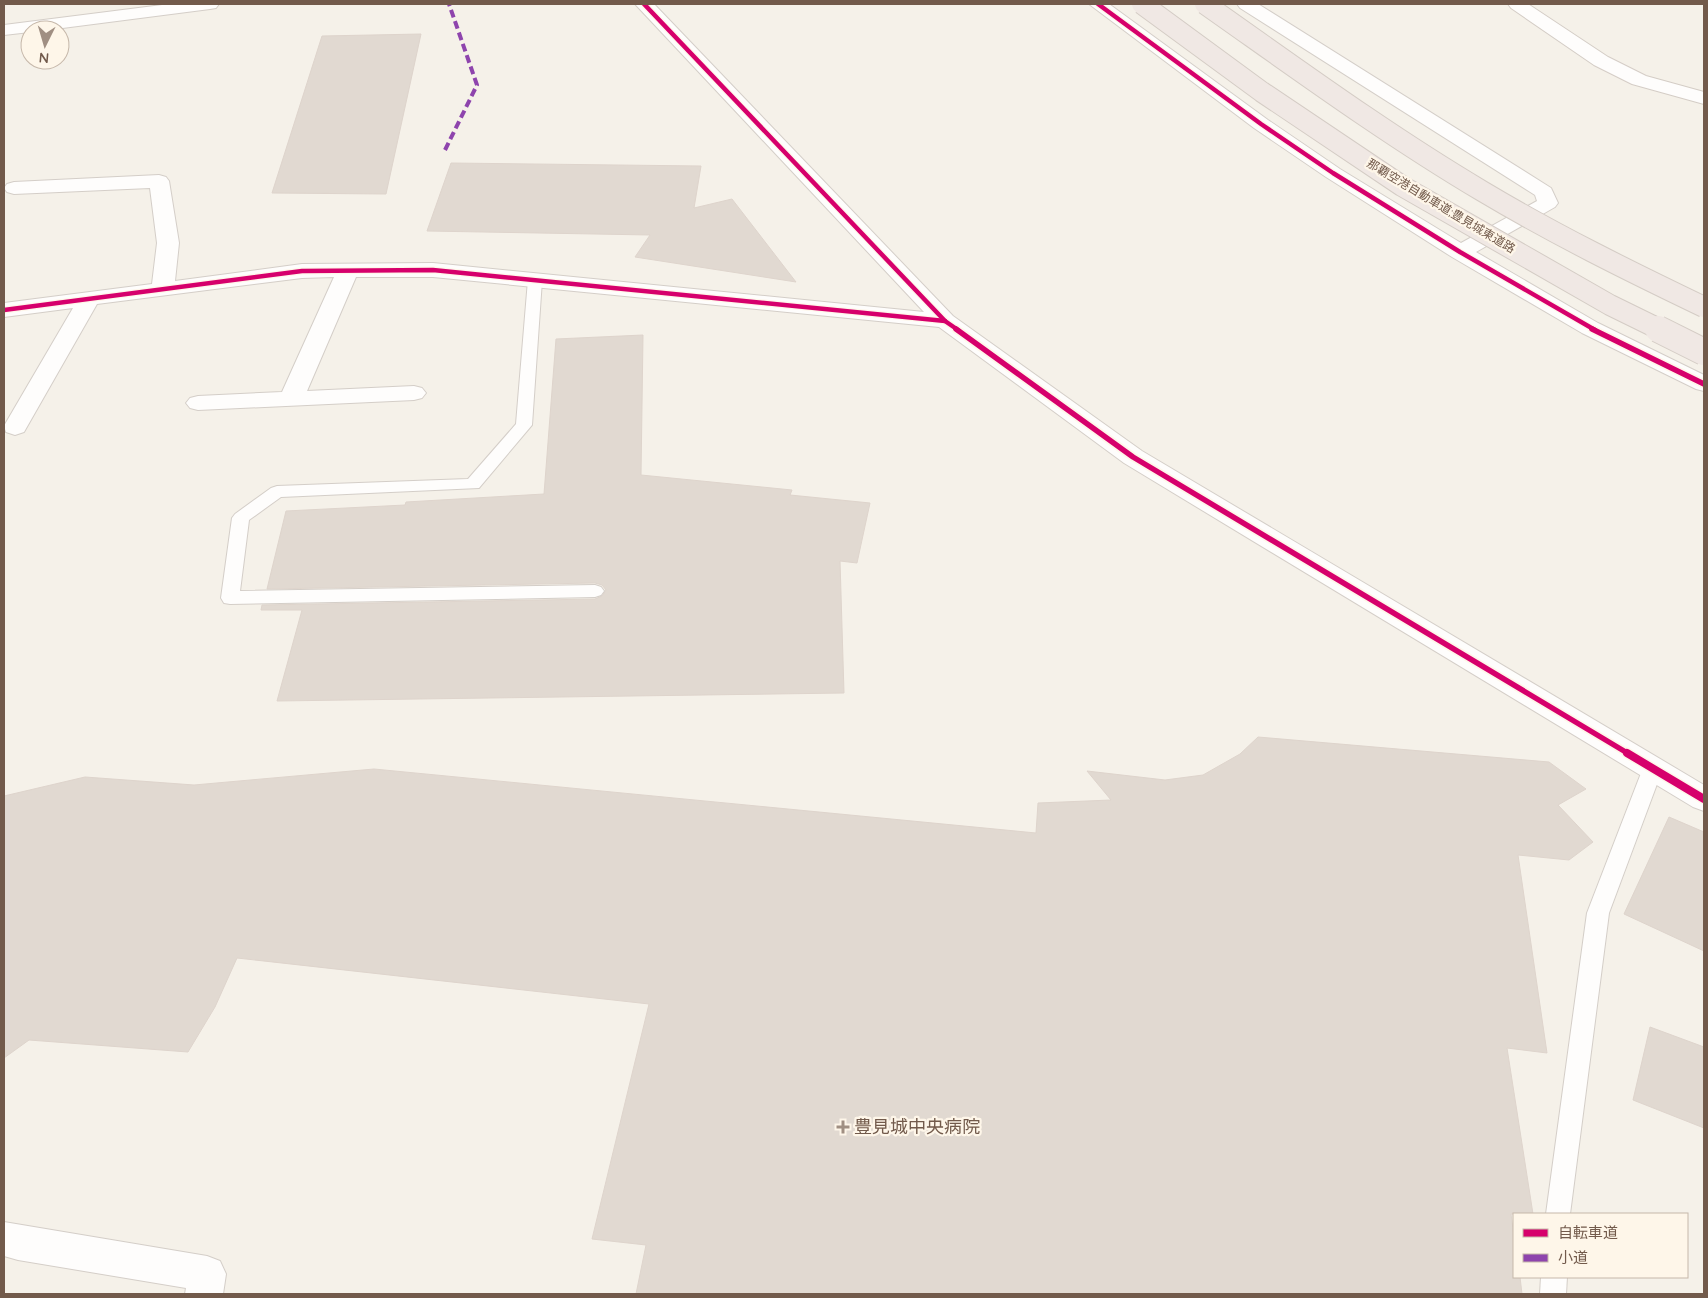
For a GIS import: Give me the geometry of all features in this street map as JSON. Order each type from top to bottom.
[{"type":"highway","name":"那覇空港自動車道;豊見城東道路","points":[[1142,4],[1262,92],[1402,186],[1610,305],[1704,352]]},
{"type":"highway","points":[[1205,4],[1301,72],[1452,173],[1556,232],[1704,307]]},
{"type":"street","points":[[4,30],[210,4]]},
{"type":"street","points":[[644,4],[945,321],[1134,457],[1704,799]]},
{"type":"street","points":[[1098,4],[1261,124],[1325,168],[1460,252],[1590,328],[1704,384]]},
{"type":"street","points":[[1246,4],[1544,192],[1548,203],[1460,252]]},
{"type":"street","points":[[1518,4],[1601,61],[1639,80],[1704,98]]},
{"type":"street","points":[[14,188],[159,181],[168,244],[162,288]]},
{"type":"street","points":[[4,310],[302,271],[433,270],[945,321]]},
{"type":"street","points":[[291,399],[348,271]]},
{"type":"street","points":[[15,427],[90,298]]},
{"type":"street","points":[[198,402],[414,393]]},
{"type":"street","points":[[4,1239],[18,1243],[207,1274],[204,1294]]},
{"type":"lane","points":[[535,280],[524,426],[473,484],[277,492],[241,518],[230,598],[595,591]]},
{"type":"lane","points":[[1558,1213],[1598,913],[1653,768]]},
{"type":"lane","points":[[1553,1294],[1554,1278]]},
{"type":"building","points":[[421,34],[386,194],[272,193],[322,36]]},
{"type":"building","points":[[451,163],[701,166],[694,208],[732,199],[796,282],[635,257],[650,235],[427,231]]},
{"type":"building","points":[[643,335],[641,475],[792,490],[790,495],[870,503],[857,563],[840,561],[844,693],[277,701],[302,610],[261,610],[262,605],[595,599],[602,596],[606,590],[602,585],[595,583],[267,589],[286,511],[405,505],[406,502],[544,494],[556,339]]},
{"type":"building","points":[[1258,737],[1549,762],[1586,789],[1558,805],[1593,842],[1569,860],[1518,855],[1547,1053],[1507,1048],[1533,1213],[1511,1214],[1513,1229],[1513,1278],[1520,1278],[1522,1294],[636,1294],[646,1245],[592,1239],[649,1004],[237,958],[215,1007],[188,1052],[29,1040],[4,1058],[4,796],[85,777],[194,785],[374,769],[1036,833],[1038,803],[1111,800],[1087,771],[1165,780],[1203,775],[1240,754]]},
{"type":"building","points":[[1669,817],[1704,832],[1704,951],[1624,914]]},
{"type":"building","points":[[1650,1027],[1704,1047],[1704,1128],[1633,1100]]},
{"type":"marked path","points":[[445,150],[477,85],[449,4]]},
{"type":"cycle path","points":[[644,4],[945,321],[1133,457],[1704,799]]},
{"type":"cycle path","points":[[1098,4],[1261,124],[1333,173],[1460,252],[1590,328],[1704,384]]},
{"type":"cycle path","points":[[4,310],[302,271],[433,270],[945,321]]},
{"type":"place","name":"豊見城中央病院","points":[[843,1127]]}]
